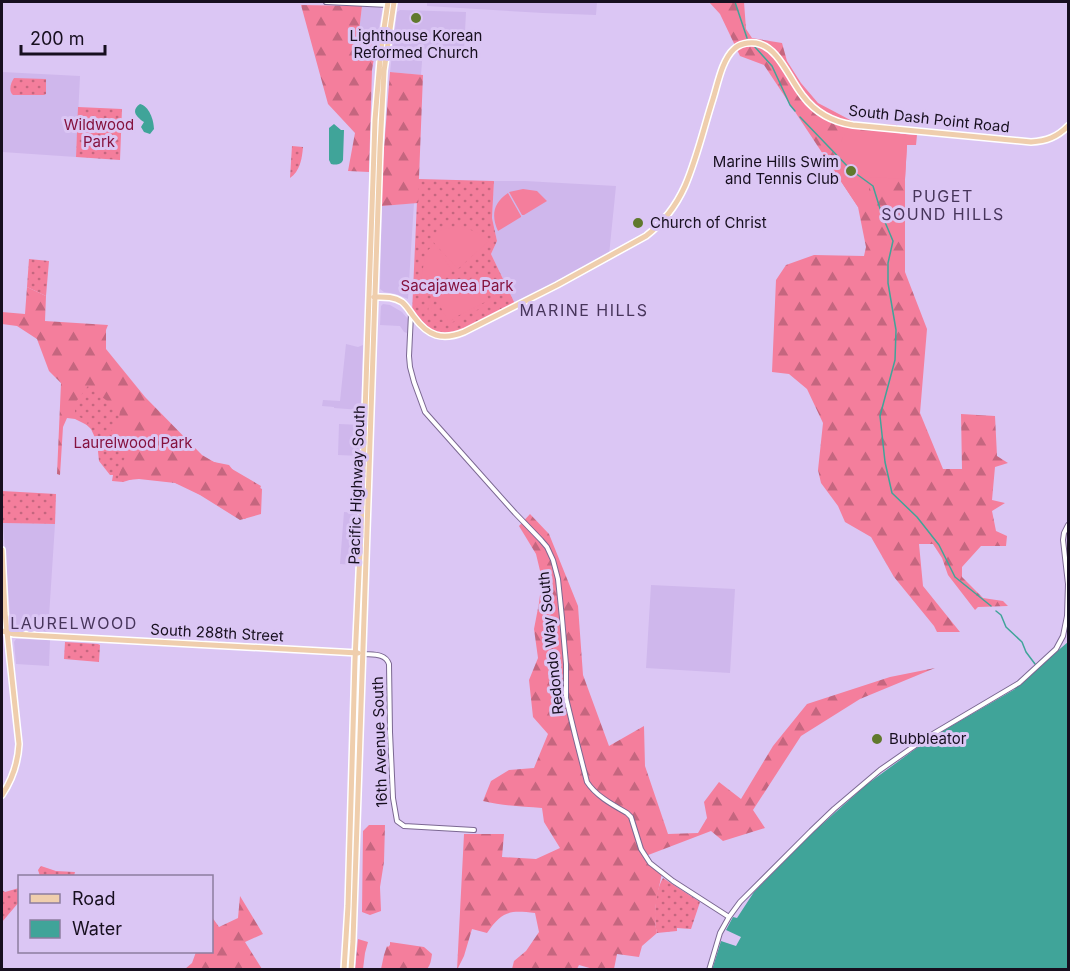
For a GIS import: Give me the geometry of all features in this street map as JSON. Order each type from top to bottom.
[{"type":"main road","name":"Pacific Highway South","points":[[350,969],[356,870],[368,512],[372,204],[376,98],[381,48],[391,3]]},
{"type":"main road","name":"Pacific Highway South","points":[[344,969],[347,941],[355,653],[365,427],[384,71],[391,3]]},
{"type":"main road","name":"South Dash Point Road","points":[[372,296],[397,300],[404,304],[424,328],[434,335],[447,337],[459,334],[557,285],[629,246],[656,228],[675,205],[685,184],[722,69],[733,50],[741,44],[756,43],[770,50],[808,102],[828,117],[848,124],[1031,142],[1053,138],[1068,126]]},
{"type":"main road","points":[[372,204],[375,207],[377,229]]},
{"type":"main road","points":[[365,427],[366,465],[369,468]]},
{"type":"main road","points":[[363,474],[366,477],[365,496],[368,512]]},
{"type":"main road","points":[[2,550],[3,633],[16,705],[19,744],[15,770],[2,795]]},
{"type":"main road","name":"South 288th Street","points":[[3,633],[363,654]]},
{"type":"main road","points":[[350,848],[354,850],[356,870]]},
{"type":"main road","points":[[347,941],[351,946],[350,969]]},
{"type":"street","points":[[326,2],[391,3]]},
{"type":"street","name":"Redondo Way South","points":[[411,313],[410,367],[425,412],[541,540],[553,560],[558,579],[566,664],[566,692],[574,735],[587,782],[591,788],[631,817],[641,849],[650,863],[673,881],[729,917]]},
{"type":"street","points":[[708,969],[716,942],[729,917],[749,892],[810,831],[880,770],[926,738],[1019,683],[1051,654],[1064,632],[1068,605],[1067,562],[1063,540],[1068,525]]},
{"type":"street","name":"South 288th Street","points":[[363,654],[379,655],[387,660]]},
{"type":"street","name":"16th Avenue South","points":[[387,660],[390,670],[390,732],[395,818],[404,826],[474,830]]},
{"type":"shaded area","points":[[427,2],[597,2],[596,15],[427,6]]},
{"type":"shaded area","points":[[362,6],[381,8],[378,34],[359,32]]},
{"type":"shaded area","points":[[400,10],[466,12],[464,51],[423,49],[421,75],[390,72],[397,12]]},
{"type":"shaded area","points":[[2,72],[80,76],[76,157],[2,152]]},
{"type":"shaded area","points":[[494,181],[616,186],[609,255],[516,306],[491,254],[497,241],[492,218]]},
{"type":"shaded area","points":[[414,203],[408,299],[380,289],[382,206]]},
{"type":"shaded area","points":[[383,304],[402,312],[408,319],[407,333],[400,326],[380,325]]},
{"type":"shaded area","points":[[346,344],[358,347],[363,345],[361,410],[322,406],[323,400],[340,401]]},
{"type":"shaded area","points":[[339,424],[361,425],[360,456],[338,455]]},
{"type":"shaded area","points":[[344,512],[358,513],[356,565],[340,564]]},
{"type":"shaded area","points":[[3,523],[55,524],[48,632],[13,628],[11,625]]},
{"type":"shaded area","points":[[651,585],[735,589],[730,673],[646,668]]},
{"type":"shaded area","points":[[16,639],[50,640],[49,666],[16,664],[14,642]]},
{"type":"green space","points":[[709,2],[744,2],[746,29],[752,38],[782,43],[787,61],[801,83],[818,103],[856,123],[897,125],[907,145],[905,272],[927,329],[920,413],[943,469],[962,469],[961,414],[995,416],[997,456],[1008,463],[995,467],[992,500],[1005,503],[992,511],[996,531],[1007,536],[1006,546],[981,546],[962,567],[962,577],[983,598],[1003,601],[1008,606],[978,607],[975,610],[948,575],[942,558],[933,544],[919,544],[923,586],[960,632],[937,632],[894,577],[871,537],[845,522],[838,506],[821,483],[818,470],[823,423],[807,389],[789,374],[772,372],[776,280],[786,265],[814,255],[864,256],[866,247],[858,207],[764,65],[740,56],[720,14]]},
{"type":"green space","points":[[301,5],[362,6],[359,32],[378,34],[372,70],[369,172],[348,171],[355,133],[328,104]]},
{"type":"green space","points":[[390,72],[423,75],[418,203],[382,206],[382,173]]},
{"type":"green space","points":[[14,78],[46,79],[46,94],[13,95],[10,89]]},
{"type":"green space","name":"Wildwood Park","points":[[78,107],[122,109],[120,160],[76,157]]},
{"type":"green space","points":[[846,131],[917,135],[916,145],[907,145],[905,179],[869,177],[869,207],[858,207],[830,165]]},
{"type":"green space","points":[[292,146],[303,147],[298,168],[290,178]]},
{"type":"green space","name":"Sacajawea Park","points":[[418,179],[494,181],[492,218],[497,241],[491,254],[516,306],[464,332],[433,335],[412,313]]},
{"type":"green space","points":[[523,189],[537,191],[547,201],[522,215],[509,192]]},
{"type":"green space","points":[[508,193],[521,217],[498,231],[494,220],[496,205]]},
{"type":"green space","points":[[458,226],[467,228],[489,241],[457,268],[431,239],[437,231]]},
{"type":"green space","points":[[435,244],[452,271],[450,275],[426,289],[421,280],[425,256]]},
{"type":"green space","points":[[29,259],[49,261],[46,296],[27,287]]},
{"type":"green space","points":[[480,274],[488,275],[496,282],[498,291],[489,304],[449,324],[437,323],[430,317],[428,308],[433,298]],"holes":[[[477,277],[486,278],[493,283],[495,289],[490,300],[448,322],[440,322],[433,317],[431,307],[436,298],[448,321],[489,300]]]},
{"type":"green space","name":"Laurelwood Park","points":[[27,287],[46,296],[45,321],[108,325],[106,349],[145,397],[202,455],[214,462],[229,465],[236,474],[262,489],[261,514],[240,520],[200,495],[175,483],[139,479],[117,481],[127,446],[109,434],[119,418],[120,411],[88,386],[75,403],[75,415],[88,421],[87,425],[67,418],[63,427],[60,475],[57,474],[61,383],[49,371],[37,339],[17,326],[2,324],[2,312],[25,314]]},
{"type":"green space","name":"Laurelwood Park","points":[[105,348],[108,356],[156,416],[201,457],[232,469],[261,486],[256,499],[257,507],[245,519],[186,487],[168,480],[136,478],[123,482],[112,481],[113,475],[110,475],[99,461],[97,442],[91,429],[79,418],[63,414]]},
{"type":"green space","points":[[2,491],[56,494],[55,524],[3,523]]},
{"type":"green space","points":[[530,514],[549,534],[578,606],[583,675],[609,746],[644,726],[645,766],[668,834],[698,833],[707,818],[704,802],[719,782],[741,799],[773,746],[807,704],[890,677],[935,668],[860,699],[801,736],[753,810],[765,828],[723,841],[711,831],[643,857],[662,873],[655,910],[657,933],[642,946],[639,957],[617,954],[614,969],[593,969],[579,965],[577,969],[512,969],[514,961],[526,951],[539,932],[535,913],[512,912],[497,920],[487,933],[472,929],[457,970],[464,834],[504,834],[502,857],[536,859],[560,848],[544,822],[542,808],[483,801],[491,781],[509,770],[534,768],[548,734],[533,717],[529,680],[538,658],[534,629],[542,579],[536,554],[519,526]]},
{"type":"green space","points":[[65,642],[100,645],[99,662],[64,659]]},
{"type":"green space","points":[[369,825],[385,825],[384,862],[380,887],[381,911],[370,915],[362,912],[363,831]]},
{"type":"green space","points":[[41,866],[56,871],[75,872],[74,875],[40,875],[38,870]]},
{"type":"green space","points":[[663,878],[700,902],[691,929],[677,928],[677,931],[657,933],[656,905],[658,890]]},
{"type":"green space","points":[[18,888],[18,903],[2,922],[2,890],[5,892]]},
{"type":"green space","points":[[240,896],[263,934],[245,942],[262,969],[185,969],[192,963],[196,953],[213,953],[213,918],[219,927],[238,918]]},
{"type":"green space","points":[[358,939],[368,942],[363,969],[355,969]]},
{"type":"green space","points":[[390,942],[424,947],[432,954],[427,969],[381,969]]},
{"type":"water","points":[[140,104],[146,107],[152,118],[154,129],[150,134],[144,132],[141,127],[144,122],[135,111]]},
{"type":"water","points":[[334,124],[344,130],[343,160],[341,163],[331,164],[329,128]]},
{"type":"water","points":[[1068,642],[1068,969],[712,970],[721,941],[736,946],[741,937],[726,930],[733,917],[737,918],[754,892],[809,836],[866,785],[929,739],[1015,689]]},
{"type":"waterway","points":[[735,2],[747,38]]},
{"type":"waterway","points":[[755,47],[772,66],[795,111]]},
{"type":"waterway","points":[[800,117],[851,170],[873,186],[893,241],[888,263],[888,283],[896,330],[895,360],[880,416],[885,462],[892,493],[917,517],[939,545],[955,577],[991,606]]},
{"type":"waterway","points":[[996,611],[1001,615],[1006,627],[1022,642],[1035,664]]},
{"type":"place","name":"Lighthouse Korean Reformed Church","points":[[416,18]]},
{"type":"place","name":"Marine Hills Swim and Tennis Club","points":[[851,171]]},
{"type":"place","name":"Church of Christ","points":[[638,223]]},
{"type":"place","name":"Bubbleator","points":[[877,739]]},
{"type":"district","name":"PUGET SOUND HILLS","points":[[943,205]]},
{"type":"district","name":"MARINE HILLS","points":[[584,310]]},
{"type":"district","name":"LAURELWOOD","points":[[74,623]]}]
